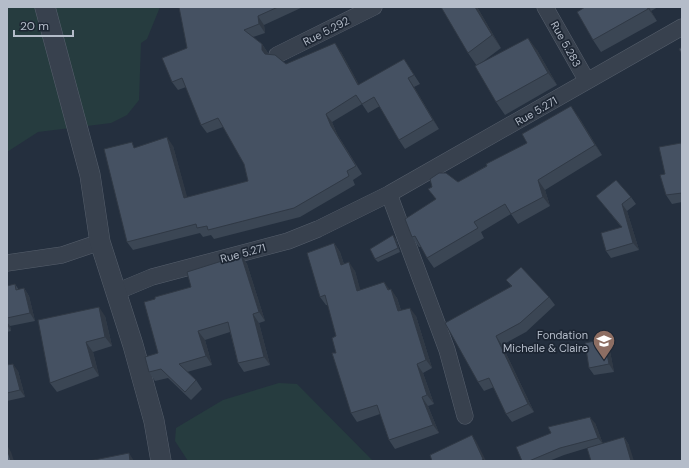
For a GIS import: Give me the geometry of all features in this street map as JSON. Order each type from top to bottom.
[{"type":"street","points":[[46,7],[90,175],[100,242],[133,346],[152,414],[161,461]]},
{"type":"street","name":"Rue 5.292","points":[[277,55],[374,7]]},
{"type":"street","name":"Rue 5.283","points":[[545,7],[587,81]]},
{"type":"street","name":"Rue 5.271","points":[[116,292],[152,277],[288,241],[318,229],[389,194],[682,27]]},
{"type":"street","points":[[389,194],[444,343],[465,416]]},
{"type":"street","points":[[7,263],[62,256],[100,242]]},
{"type":"green space","points":[[7,7],[160,7],[147,39],[141,43],[139,100],[127,115],[111,123],[38,132],[7,152]]},
{"type":"green space","points":[[279,383],[297,384],[373,461],[188,461],[175,441],[176,428],[223,400]]},
{"type":"building","points":[[179,7],[278,7],[258,16],[259,24],[244,30],[262,44],[262,50],[265,54],[275,55],[286,64],[335,43],[358,85],[404,59],[414,75],[408,78],[433,120],[399,140],[374,97],[362,104],[356,95],[326,114],[331,126],[356,166],[347,171],[349,176],[294,208],[208,230],[207,226],[197,228],[196,224],[127,242],[104,149],[132,142],[134,148],[167,137],[184,198],[248,181],[244,164],[218,118],[201,125],[182,78],[172,82],[162,58],[187,48]]},
{"type":"building","points":[[441,7],[475,7],[492,35],[468,53]]},
{"type":"building","points":[[585,7],[647,7],[648,9],[593,40],[577,12]]},
{"type":"building","points":[[528,38],[548,73],[496,102],[475,66]]},
{"type":"building","points":[[682,47],[682,54],[679,49]]},
{"type":"building","points":[[571,106],[595,145],[538,180],[543,197],[511,214],[505,204],[474,222],[478,228],[427,258],[415,236],[412,237],[405,219],[436,199],[428,189],[432,187],[430,179],[439,173],[446,173],[458,182],[487,166],[486,164],[527,143],[522,134]]},
{"type":"building","points":[[681,143],[682,193],[666,195],[660,175],[665,174],[659,147]]},
{"type":"building","points":[[616,180],[631,197],[622,204],[633,243],[606,251],[601,233],[622,227],[596,196]]},
{"type":"building","points":[[393,235],[398,248],[375,259],[370,249]]},
{"type":"building","points":[[334,243],[341,265],[349,262],[357,291],[384,282],[388,290],[391,289],[398,311],[410,308],[426,360],[417,364],[427,395],[422,397],[433,425],[389,440],[377,405],[351,413],[332,353],[336,353],[332,338],[336,336],[325,295],[320,297],[307,253]]},
{"type":"building","points":[[241,255],[259,312],[253,314],[264,357],[238,363],[228,322],[198,331],[206,356],[179,364],[196,380],[185,392],[161,369],[149,372],[145,357],[158,353],[144,302],[155,299],[155,297],[191,287],[187,272]]},
{"type":"building","points":[[521,267],[549,297],[520,323],[496,336],[528,404],[506,414],[489,378],[478,382],[445,323],[512,286],[506,280]]},
{"type":"building","points":[[15,284],[16,290],[24,288],[30,313],[7,318],[7,286]]},
{"type":"building","points":[[99,307],[105,337],[86,342],[93,367],[50,383],[38,320]]},
{"type":"building","points":[[604,339],[609,364],[589,368],[585,343]]},
{"type":"building","points":[[13,364],[20,390],[7,393],[7,365]]},
{"type":"building","points":[[590,417],[598,438],[560,448],[529,461],[522,461],[516,447],[551,433],[548,427]]},
{"type":"building","points":[[472,435],[483,459],[482,461],[432,461],[430,455]]},
{"type":"building","points":[[624,437],[631,461],[591,461],[587,448]]},
{"type":"building","points":[[7,449],[11,461],[7,461]]},
{"type":"building","points":[[129,453],[130,461],[89,461]]},
{"type":"place","name":"Fondation Michelle & Claire","points":[[604,360]]}]
